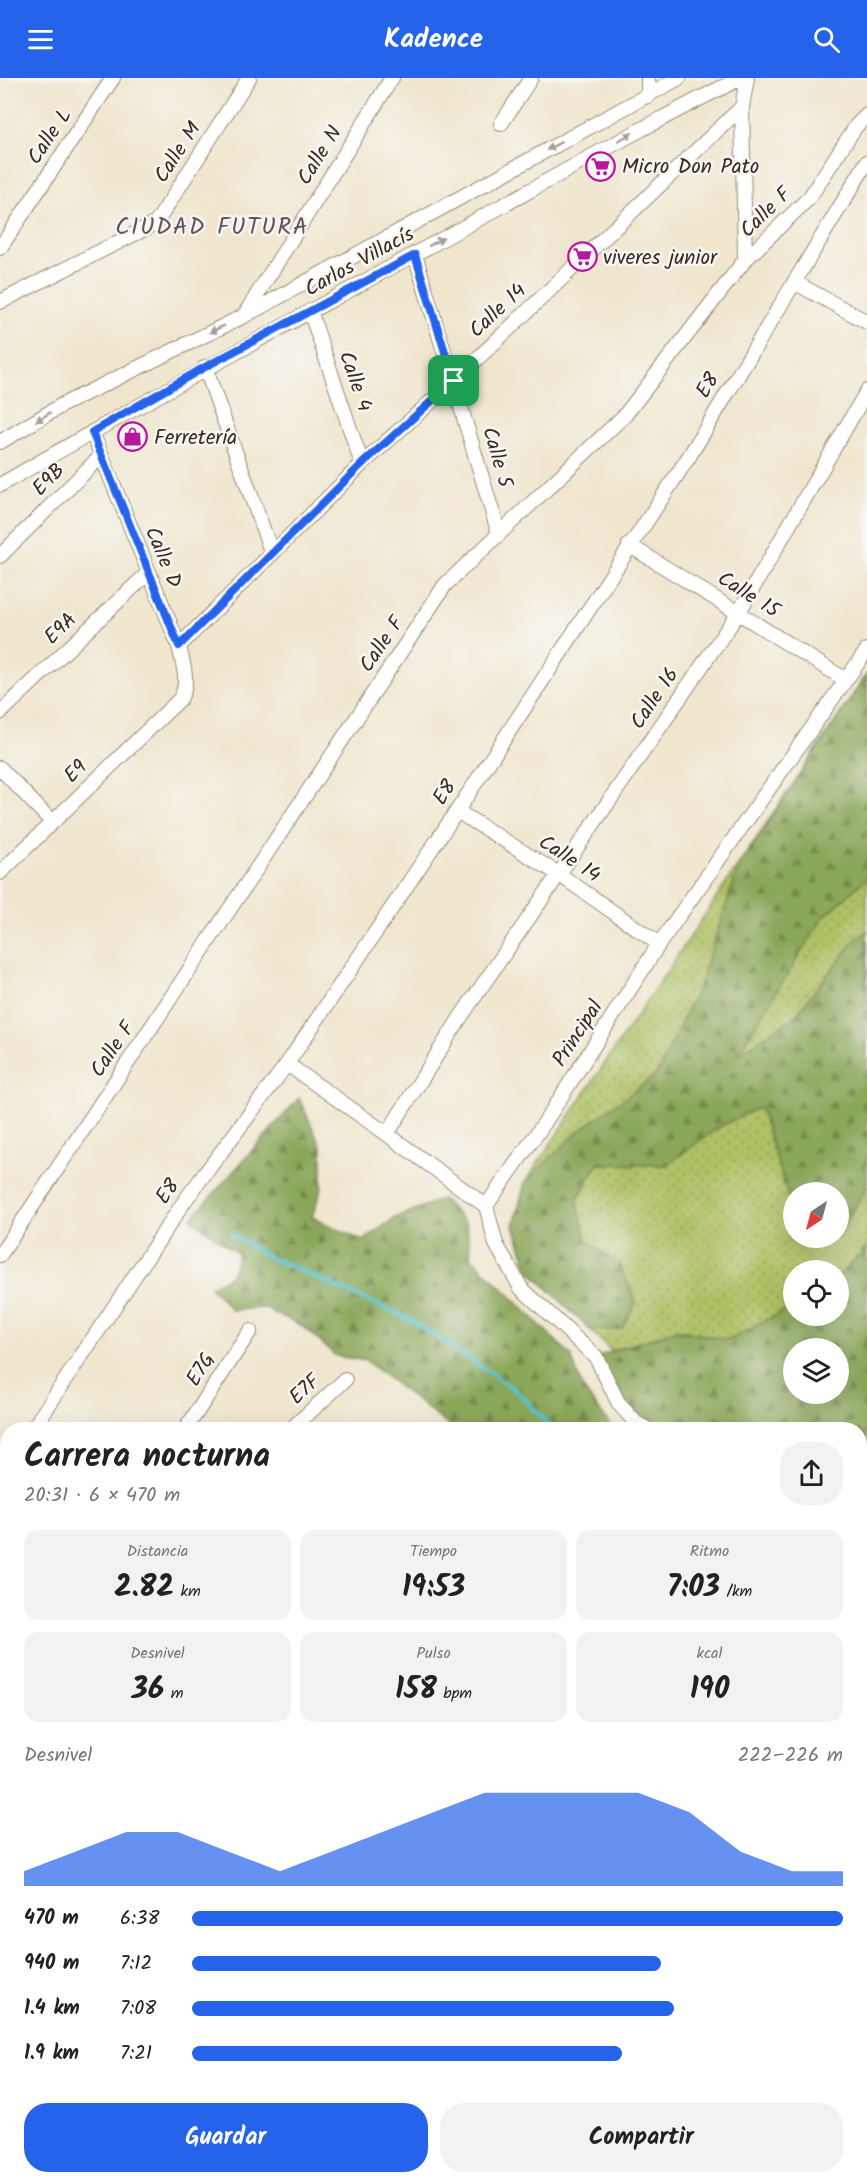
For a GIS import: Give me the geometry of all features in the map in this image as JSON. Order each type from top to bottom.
[{"type":"street","name":"Calle L","points":[[0,248],[113,78]]},
{"type":"street","name":"Calle M","points":[[0,302],[156,223],[249,78]]},
{"type":"street","name":"Calle N","points":[[244,316],[392,78]]},
{"type":"street","points":[[501,124],[531,78]]},
{"type":"street","points":[[648,78],[648,96]]},
{"type":"street","name":"Carlos Villacís","points":[[0,442],[64,404],[244,316],[680,78]]},
{"type":"street","name":"Carlos Villacís","points":[[0,485],[205,367],[415,255],[646,125],[741,78]]},
{"type":"street","points":[[745,260],[742,107],[747,78]]},
{"type":"street","name":"Calle 14","points":[[179,646],[362,464],[454,381],[742,107]]},
{"type":"street","name":"Calle F","points":[[0,1255],[445,585],[625,415],[745,260],[809,198],[856,126],[867,115]]},
{"type":"street","name":"E8","points":[[37,1422],[186,1199],[287,1064],[457,811],[690,455],[867,162]]},
{"type":"street","name":"Calle 5","points":[[415,255],[499,534]]},
{"type":"street","points":[[794,282],[867,322]]},
{"type":"street","name":"Calle 4","points":[[310,311],[362,464]]},
{"type":"street","points":[[205,367],[272,554]]},
{"type":"street","name":"Calle 16","points":[[387,1134],[460,1018],[738,612],[867,391]]},
{"type":"street","name":"Calle D","points":[[92,432],[179,646],[186,682],[180,699]]},
{"type":"street","name":"E9B","points":[[0,556],[100,456]]},
{"type":"street","name":"Calle 15","points":[[629,545],[846,680]]},
{"type":"street","name":"E9A","points":[[0,712],[148,573]]},
{"type":"street","name":"Principal","points":[[486,1206],[543,1125],[659,944],[867,650]]},
{"type":"street","name":"E9","points":[[0,873],[180,699]]},
{"type":"street","points":[[0,768],[52,822]]},
{"type":"street","name":"Calle 14","points":[[457,811],[560,875],[659,944]]},
{"type":"street","points":[[287,1064],[486,1206],[496,1244],[521,1288],[596,1356],[619,1404],[635,1422]]},
{"type":"street","name":"E7G","points":[[190,1422],[250,1331]]},
{"type":"street","name":"E7F","points":[[299,1422],[345,1380]]},
{"type":"green space","points":[[867,674],[867,1247],[849,1266],[849,1260],[783,1260],[783,1318],[729,1340],[678,1330],[611,1351],[529,1270],[514,1226],[525,1182]]},
{"type":"green space","points":[[867,674],[867,878],[822,919],[737,1055],[794,1017],[856,939],[867,931],[867,1187],[849,1218],[849,1182],[784,1182],[760,1107],[719,1127],[666,1165],[598,1164],[577,1199],[586,1239],[621,1267],[636,1302],[622,1329],[592,1331],[529,1270],[514,1226],[525,1182],[578,1132],[657,1074],[700,983],[739,866]]},
{"type":"green space","points":[[299,1098],[322,1148],[322,1187],[312,1217],[363,1241],[393,1219],[442,1199],[466,1223],[472,1258],[571,1356],[582,1387],[608,1422],[444,1422],[366,1361],[336,1356],[301,1325],[264,1308],[232,1310],[210,1287],[231,1275],[238,1254],[191,1219]]},
{"type":"green space","points":[[867,1247],[867,1422],[635,1422],[596,1357],[678,1330],[729,1340],[783,1311],[783,1326],[849,1326],[849,1266]]},
{"type":"waterway","points":[[231,1234],[267,1256],[411,1320],[518,1392],[546,1422]]},
{"type":"place","name":"Micro Don Pato","points":[[601,166]]},
{"type":"place","name":"viveres junior","points":[[582,257]]},
{"type":"place","name":"Ferretería","points":[[133,437]]},
{"type":"district","name":"CIUDAD FUTURA","points":[[212,226]]},
{"type":"route","points":[[415,255],[454,381],[362,464],[179,646],[92,432],[205,367],[415,255]]}]
